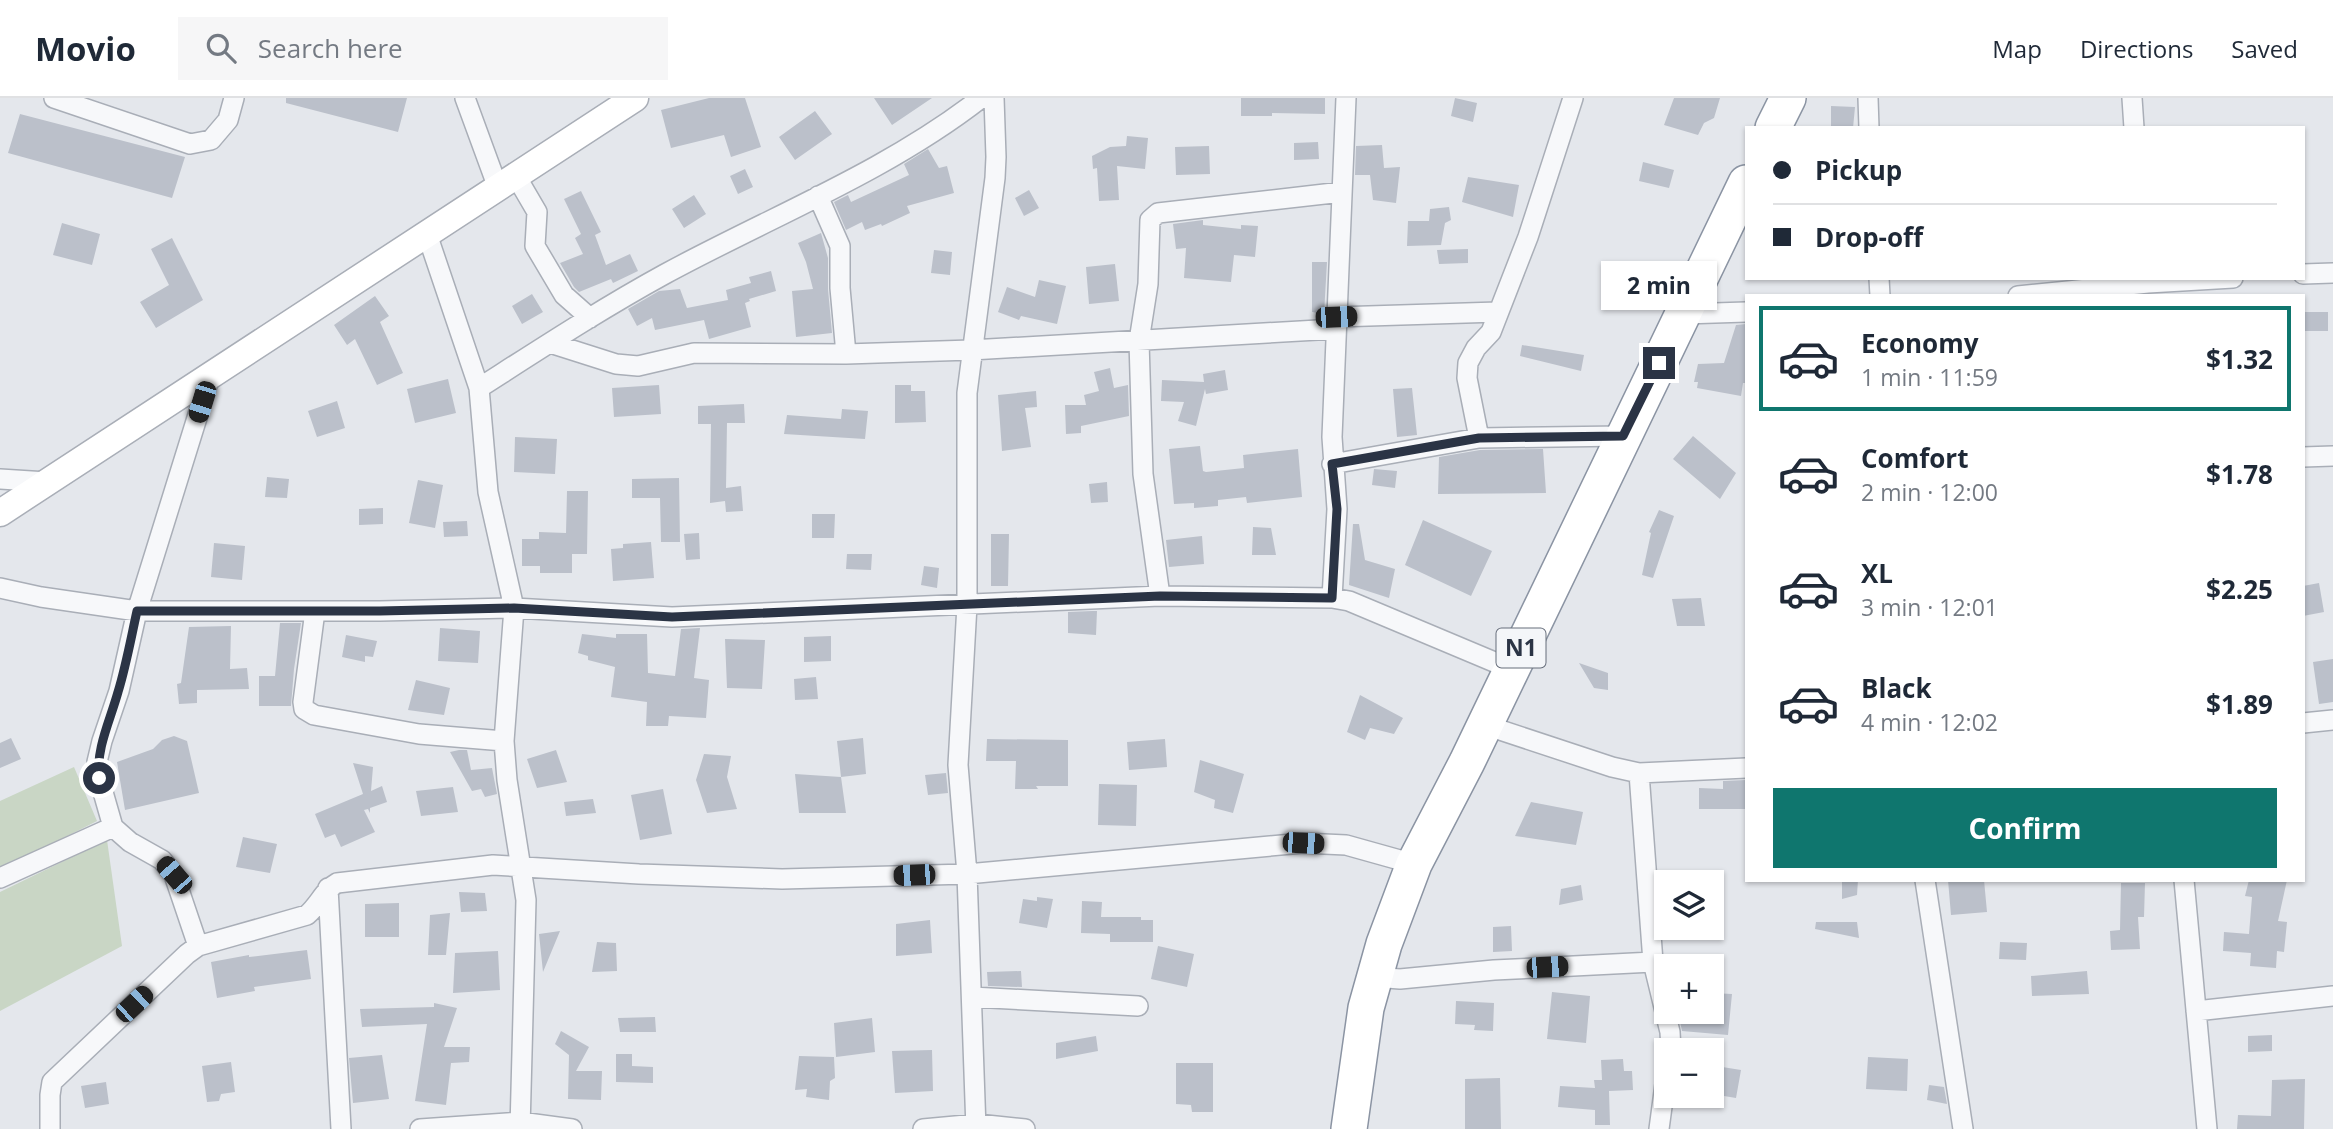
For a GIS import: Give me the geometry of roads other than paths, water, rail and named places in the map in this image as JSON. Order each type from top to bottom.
[{"type":"highway","points":[[1774,126],[1788,98]]},
{"type":"highway","name":"N1","points":[[1349,1129],[1359,1045],[1374,977],[1414,864],[1564,564],[1745,185]]},
{"type":"main road","points":[[0,513],[635,98]]},
{"type":"street","points":[[54,98],[190,144],[211,141],[228,120],[234,98]]},
{"type":"street","points":[[465,98],[507,182],[537,212],[535,246],[564,295],[590,318]]},
{"type":"street","points":[[479,388],[664,275],[818,196],[940,129],[981,98]]},
{"type":"street","points":[[976,1127],[967,874],[958,765],[967,605],[966,416],[971,351],[995,178],[994,98]]},
{"type":"street","points":[[1332,598],[1337,509],[1332,464],[1346,98]]},
{"type":"street","points":[[1479,438],[1467,378],[1468,363],[1476,348],[1490,332],[1528,237],[1573,98]]},
{"type":"street","points":[[1868,98],[1869,126]]},
{"type":"street","points":[[2132,98],[2134,126]]},
{"type":"street","points":[[1160,596],[1143,474],[1139,341],[1148,284],[1150,220],[1158,213],[1342,192]]},
{"type":"street","points":[[818,196],[840,246],[840,288],[846,354]]},
{"type":"street","points":[[427,234],[479,388],[488,492],[514,608],[504,741],[507,780],[526,900],[520,1126]]},
{"type":"street","points":[[2305,274],[2333,273]]},
{"type":"street","points":[[2044,294],[2212,280]]},
{"type":"street","points":[[550,344],[616,364],[638,366],[694,353],[971,351],[1139,341],[1498,312]]},
{"type":"street","points":[[1684,314],[1745,312]]},
{"type":"street","points":[[198,946],[174,875],[162,860],[130,842],[113,827],[97,762],[119,691],[137,611],[210,376]]},
{"type":"street","points":[[1332,464],[1479,438],[1623,436]]},
{"type":"street","points":[[2305,457],[2333,456]]},
{"type":"street","points":[[0,479],[47,482]]},
{"type":"street","points":[[0,588],[13,593],[137,611],[514,608],[672,617],[1160,596],[1332,598],[1349,601],[1511,669]]},
{"type":"street","points":[[315,611],[304,709],[314,715],[419,734],[504,741]]},
{"type":"street","points":[[2305,723],[2333,720]]},
{"type":"street","points":[[1485,724],[1612,767],[1639,773],[1745,768]]},
{"type":"street","points":[[1639,773],[1653,962],[1670,1038]]},
{"type":"street","points":[[0,878],[113,827]]},
{"type":"street","points":[[50,1129],[52,1082],[187,954],[198,946],[307,915],[316,907],[328,888],[337,883],[493,865],[782,879],[967,874],[1303,843],[1346,845],[1414,864]]},
{"type":"street","points":[[1926,882],[1963,1129]]},
{"type":"street","points":[[2184,882],[2207,1129]]},
{"type":"street","points":[[328,888],[341,1129]]},
{"type":"street","points":[[1374,977],[1400,979],[1494,970],[1653,962]]},
{"type":"street","points":[[2196,1011],[2333,996]]},
{"type":"street","points":[[972,997],[1138,1006]]},
{"type":"street","points":[[1659,1129],[1662,1108]]},
{"type":"street","points":[[420,1129],[520,1126],[572,1129]]},
{"type":"street","points":[[923,1129],[1025,1129]]}]
